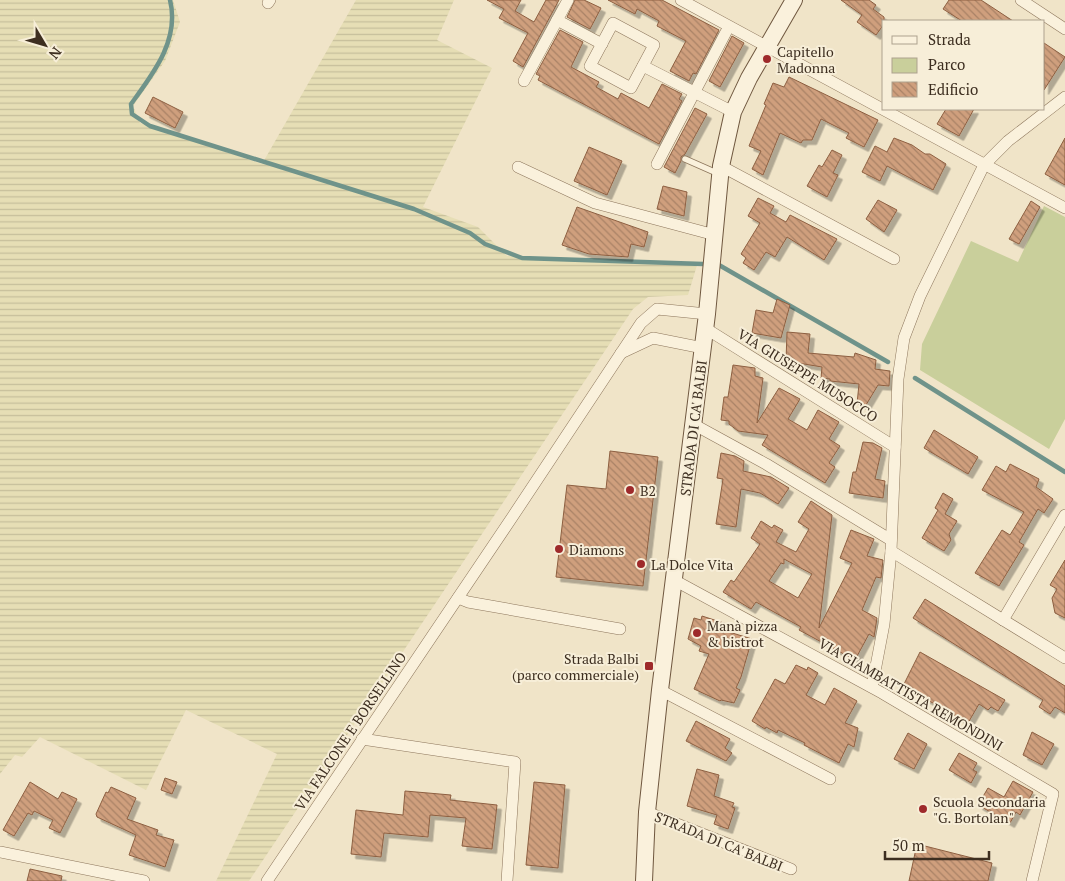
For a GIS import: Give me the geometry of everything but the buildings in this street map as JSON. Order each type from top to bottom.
[{"type":"main road","name":"STRADA DI CA' BALBI","points":[[644,881],[647,812],[660,690],[703,348],[721,170],[733,112],[749,78],[769,47],[794,0]]},
{"type":"street","points":[[524,81],[568,0]]},
{"type":"street","points":[[681,0],[882,109]]},
{"type":"street","points":[[1021,0],[1065,29]]},
{"type":"street","points":[[557,20],[602,44]]},
{"type":"street","points":[[613,24],[654,45],[631,88],[590,66],[602,44],[613,24]]},
{"type":"street","points":[[656,164],[726,32]]},
{"type":"street","points":[[643,66],[733,112]]},
{"type":"street","points":[[872,687],[884,624],[891,545],[898,379],[904,338],[920,296],[984,165],[1008,141],[1065,97]]},
{"type":"street","points":[[884,110],[1065,208]]},
{"type":"street","points":[[518,167],[595,203],[715,235]]},
{"type":"street","points":[[721,170],[894,259]]},
{"type":"street","name":"VIA FALCONE E BORSELLINO","points":[[267,881],[641,323],[657,309],[706,321]]},
{"type":"street","name":"VIA GIUSEPPE MUSOCCO","points":[[706,321],[895,447]]},
{"type":"street","points":[[619,354],[653,338],[703,348]]},
{"type":"street","points":[[693,424],[766,464],[1003,620],[1065,658]]},
{"type":"street","points":[[1003,620],[1065,515]]},
{"type":"street","name":"VIA GIAMBATTISTA REMONDINI","points":[[674,580],[872,687],[1053,794],[1032,881]]},
{"type":"street","points":[[458,598],[468,602],[620,629]]},
{"type":"street","points":[[660,690],[830,779]]},
{"type":"street","points":[[362,740],[515,762],[507,881]]},
{"type":"street","name":"STRADA DI CA' BALBI","points":[[647,812],[792,869]]},
{"type":"street","points":[[0,852],[144,881]]},
{"type":"lane","points":[[685,159],[721,170]]},
{"type":"shaded area","points":[[0,0],[173,0],[180,22],[165,61],[133,106],[140,123],[262,164],[356,0],[454,0],[437,40],[492,68],[423,207],[478,227],[507,256],[698,262],[688,295],[648,297],[633,309],[249,881],[216,881],[277,754],[186,710],[146,790],[40,737],[22,757],[15,755],[0,774]]},
{"type":"green space","points":[[1044,206],[1065,217],[1065,419],[1049,449],[920,370],[922,344],[971,241],[1018,262]]},
{"type":"waterway","points":[[170,0],[172,15],[168,43],[156,68],[131,104],[132,114],[150,126],[414,209],[470,233],[485,244],[522,258],[703,264]]},
{"type":"waterway","points":[[719,265],[888,362]]},
{"type":"waterway","points":[[915,378],[1065,472]]},
{"type":"place","name":"Capitello Madonna","points":[[767,59]]},
{"type":"place","name":"B2","points":[[630,490]]},
{"type":"place","name":"Diamons","points":[[559,549]]},
{"type":"place","name":"La Dolce Vita","points":[[641,564]]},
{"type":"place","name":"Manà pizza & bistrot","points":[[697,633]]},
{"type":"place","name":"Strada Balbi (parco commerciale)","points":[[649,666]]},
{"type":"place","name":"Scuola Secondaria \"G. Bortolan\"","points":[[923,809]]}]
